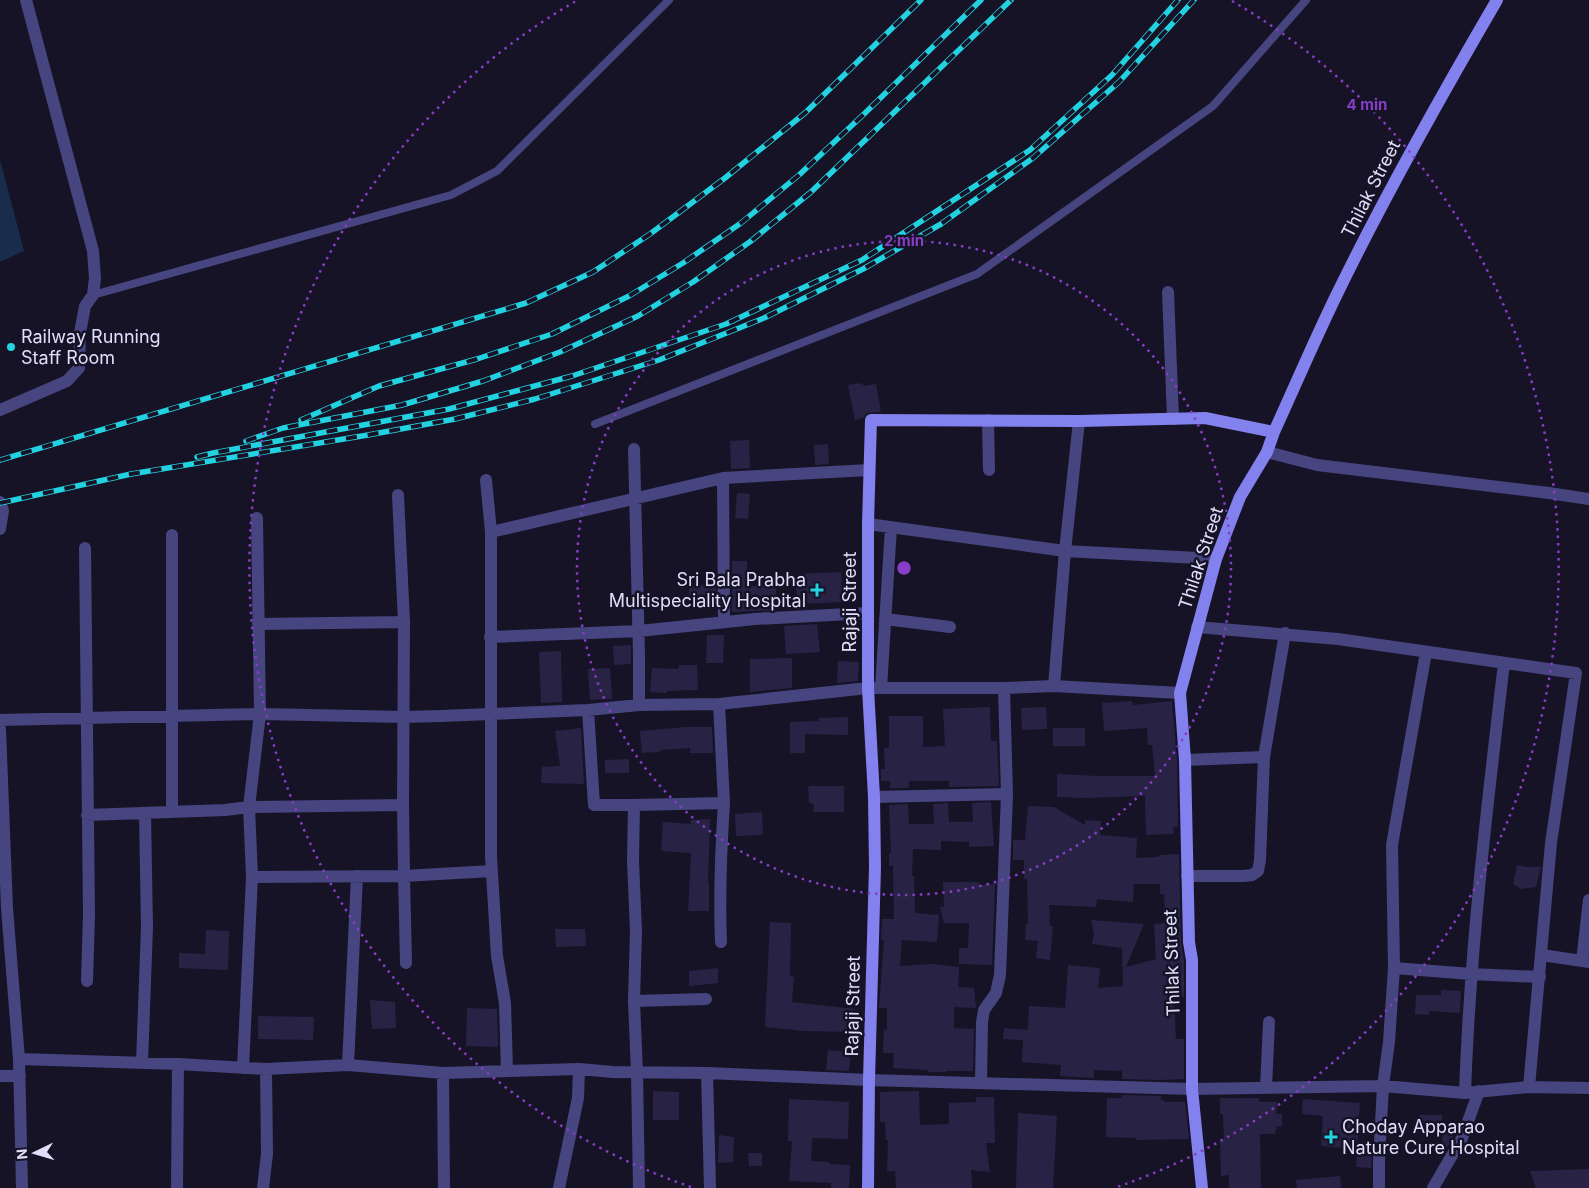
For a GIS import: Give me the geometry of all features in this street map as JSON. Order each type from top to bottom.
[{"type":"street","points":[[0,410],[67,381],[79,368],[80,333],[85,306],[93,295],[95,278],[93,251],[26,0]]},
{"type":"street","name":"Thilak Street","points":[[1202,1188],[1192,1088],[1192,960],[1189,942],[1184,760],[1180,693],[1216,559],[1240,497],[1267,452],[1274,432],[1336,294],[1383,203],[1417,138],[1497,0]]},
{"type":"street","points":[[1168,292],[1173,419]]},
{"type":"street","name":"Rajaji Street","points":[[868,1188],[875,867],[874,688],[868,613],[868,470],[871,420],[1079,421],[1205,418],[1274,432]]},
{"type":"street","points":[[988,420],[989,470]]},
{"type":"street","points":[[1054,686],[1065,551],[1079,421]]},
{"type":"street","points":[[634,449],[639,705]]},
{"type":"street","points":[[1267,452],[1317,465],[1589,499]]},
{"type":"street","points":[[491,532],[723,478],[868,470]]},
{"type":"street","points":[[723,478],[724,621]]},
{"type":"street","points":[[486,480],[491,532],[492,871],[497,956],[505,1003],[508,1071]]},
{"type":"street","points":[[398,496],[404,622],[403,805],[406,963]]},
{"type":"street","points":[[0,502],[3,511],[0,529]]},
{"type":"street","points":[[243,1068],[252,877],[248,807],[260,714],[257,518]]},
{"type":"street","points":[[868,524],[1065,551],[1216,559]]},
{"type":"street","points":[[874,688],[885,619],[892,527]]},
{"type":"street","points":[[172,535],[172,811]]},
{"type":"street","points":[[85,548],[89,914],[86,981]]},
{"type":"street","points":[[490,637],[638,631],[724,621],[868,613]]},
{"type":"street","points":[[885,619],[950,627]]},
{"type":"street","points":[[258,624],[404,622]]},
{"type":"street","points":[[1197,627],[1338,639],[1576,674],[1551,843],[1529,1087]]},
{"type":"street","points":[[1187,876],[1244,876],[1252,875],[1258,871],[1264,757],[1285,633]]},
{"type":"street","points":[[1379,1188],[1383,1086],[1389,1042],[1394,968],[1392,845],[1426,652]]},
{"type":"street","points":[[1465,1093],[1471,974],[1481,857],[1504,663]]},
{"type":"street","points":[[0,720],[260,714],[404,717],[491,714],[588,710],[639,705],[719,704],[874,688],[1054,686],[1180,693]]},
{"type":"street","points":[[981,1083],[982,1022],[984,1010],[996,993],[1000,975],[1007,794],[1004,688]]},
{"type":"street","points":[[719,704],[724,803],[721,848],[721,942]]},
{"type":"street","points":[[588,710],[594,805],[724,803]]},
{"type":"street","points":[[0,730],[4,908],[19,1059],[22,1188]]},
{"type":"street","points":[[1184,760],[1264,757]]},
{"type":"street","points":[[874,797],[1007,794]]},
{"type":"street","points":[[87,815],[145,814],[248,807],[403,805]]},
{"type":"street","points":[[634,805],[633,860],[636,931],[634,1001],[638,1073],[638,1188]]},
{"type":"street","points":[[142,1063],[147,927],[145,814]]},
{"type":"street","points":[[252,877],[404,876],[492,871]]},
{"type":"street","points":[[348,1064],[357,876]]},
{"type":"street","points":[[1542,955],[1586,962],[1589,900]]},
{"type":"street","points":[[1394,968],[1540,977]]},
{"type":"street","points":[[634,1001],[706,999]]},
{"type":"street","points":[[1266,1088],[1269,1022]]},
{"type":"street","points":[[19,1059],[266,1069],[348,1064],[443,1073],[579,1069],[638,1073],[708,1073],[869,1080],[1192,1088],[1383,1086],[1465,1093],[1529,1087],[1589,1088]]},
{"type":"street","points":[[177,1188],[178,1064]]},
{"type":"street","points":[[263,1188],[267,1154],[266,1069]]},
{"type":"street","points":[[559,1188],[578,1098],[579,1069]]},
{"type":"street","points":[[443,1073],[444,1188]]},
{"type":"street","points":[[708,1073],[710,1188]]},
{"type":"street","points":[[0,1076],[20,1076]]},
{"type":"street","points":[[1433,1188],[1462,1138],[1479,1091]]},
{"type":"lane","points":[[93,295],[451,195],[497,171],[669,0]]},
{"type":"lane","points":[[595,424],[977,274],[1213,106],[1306,0]]},
{"type":"water","points":[[0,160],[24,251],[0,262]]},
{"type":"building","points":[[860,383],[865,386],[876,384],[881,412],[867,413],[863,418],[855,420],[848,385]]},
{"type":"building","points":[[749,440],[750,468],[731,469],[730,441]]},
{"type":"building","points":[[828,444],[829,464],[815,465],[814,445]]},
{"type":"building","points":[[737,493],[750,494],[748,519],[735,518]]},
{"type":"building","points":[[732,561],[747,561],[747,586],[776,586],[776,610],[732,612]]},
{"type":"building","points":[[841,572],[843,602],[797,604],[796,574]]},
{"type":"building","points":[[716,585],[716,600],[689,600],[689,586]]},
{"type":"building","points":[[817,624],[820,652],[786,654],[784,626]]},
{"type":"building","points":[[707,635],[724,635],[723,663],[706,663]]},
{"type":"building","points":[[631,645],[631,664],[614,665],[613,646]]},
{"type":"building","points":[[561,651],[562,702],[541,703],[539,652]]},
{"type":"building","points":[[792,658],[792,688],[750,692],[750,659]]},
{"type":"building","points":[[838,661],[859,662],[858,681],[837,683]]},
{"type":"building","points":[[679,665],[697,665],[698,690],[667,691],[666,693],[650,692],[652,668],[679,669]]},
{"type":"building","points":[[610,668],[612,699],[590,700],[588,669]]},
{"type":"building","points":[[1132,701],[1133,705],[1172,701],[1177,760],[1178,827],[1173,827],[1174,834],[1146,835],[1145,796],[1057,797],[1057,774],[1155,776],[1152,745],[1148,745],[1147,728],[1104,731],[1102,703]]},
{"type":"building","points":[[990,707],[991,741],[997,741],[999,786],[949,787],[949,781],[909,781],[909,787],[907,788],[890,788],[890,781],[881,781],[881,769],[885,769],[884,748],[889,748],[889,716],[923,716],[923,747],[945,746],[943,709]]},
{"type":"building","points":[[1046,707],[1047,729],[1022,730],[1021,708]]},
{"type":"building","points":[[848,717],[848,735],[805,734],[805,753],[790,753],[790,722]]},
{"type":"building","points":[[712,727],[713,753],[690,753],[690,748],[642,753],[640,731]]},
{"type":"building","points":[[581,728],[584,784],[541,783],[542,767],[560,766],[555,731]]},
{"type":"building","points":[[1053,728],[1085,728],[1085,746],[1053,746]]},
{"type":"building","points":[[629,759],[629,773],[605,773],[605,760]]},
{"type":"building","points":[[808,786],[844,786],[844,812],[813,812],[814,805],[809,802]]},
{"type":"building","points":[[991,802],[994,846],[969,847],[969,842],[941,841],[941,850],[913,849],[912,876],[914,876],[915,913],[939,915],[937,942],[902,940],[900,966],[933,964],[959,967],[958,987],[974,988],[976,1008],[954,1007],[954,1028],[974,1029],[973,1071],[928,1072],[928,1070],[893,1068],[894,1053],[883,1053],[884,1029],[887,1030],[887,1008],[879,1008],[884,940],[881,940],[882,919],[894,919],[893,866],[889,866],[889,853],[891,853],[889,805],[908,804],[909,824],[934,824],[933,804],[948,803],[949,822],[973,822],[972,803]]},
{"type":"building","points":[[1028,806],[1054,807],[1085,825],[1085,820],[1101,821],[1100,835],[1137,838],[1136,858],[1179,854],[1184,997],[1174,997],[1176,1039],[1184,1039],[1184,1079],[1122,1079],[1122,1071],[1094,1070],[1094,1078],[1060,1076],[1061,1065],[1022,1062],[1023,1040],[1003,1039],[1004,1028],[1028,1030],[1029,1006],[1065,1008],[1068,965],[1100,968],[1098,988],[1123,986],[1122,948],[1092,944],[1094,934],[1091,920],[1144,924],[1126,967],[1156,959],[1154,924],[1165,923],[1164,894],[1160,894],[1160,884],[1134,884],[1133,902],[1097,899],[1096,907],[1049,905],[1050,926],[1053,926],[1050,960],[1036,958],[1038,941],[1025,940],[1026,924],[1028,924],[1027,879],[1024,879],[1024,860],[1013,860],[1013,840],[1025,840]]},
{"type":"building","points":[[762,812],[763,835],[736,836],[735,814]]},
{"type":"building","points":[[710,819],[709,911],[688,911],[691,853],[661,851],[663,822],[691,824],[691,820]]},
{"type":"building","points":[[1517,865],[1541,867],[1536,887],[1521,889],[1513,884]]},
{"type":"building","points":[[943,882],[979,882],[979,885],[995,884],[992,965],[959,964],[959,948],[968,948],[969,923],[944,923],[940,907],[944,907]]},
{"type":"building","points":[[770,922],[791,923],[790,976],[794,977],[792,1002],[855,1009],[853,1032],[803,1031],[765,1027]]},
{"type":"building","points":[[555,929],[585,929],[586,946],[556,947]]},
{"type":"building","points":[[206,930],[229,931],[228,970],[179,968],[179,953],[205,954]]},
{"type":"building","points":[[718,968],[718,983],[689,986],[689,971]]},
{"type":"building","points":[[1441,990],[1461,991],[1460,1013],[1429,1011],[1429,1015],[1415,1014],[1416,995],[1441,995]]},
{"type":"building","points":[[370,1000],[395,1002],[396,1028],[372,1029]]},
{"type":"building","points":[[467,1008],[497,1009],[498,1047],[466,1046]]},
{"type":"building","points":[[258,1016],[314,1017],[313,1040],[258,1039]]},
{"type":"building","points":[[828,1050],[851,1052],[849,1071],[826,1070]]},
{"type":"building","points":[[653,1091],[679,1092],[679,1120],[653,1120]]},
{"type":"building","points":[[919,1091],[920,1125],[949,1124],[949,1103],[976,1102],[976,1097],[994,1097],[995,1143],[986,1143],[990,1172],[971,1170],[972,1188],[896,1188],[895,1171],[887,1171],[888,1140],[886,1140],[885,1122],[880,1122],[880,1092]]},
{"type":"building","points":[[1122,1095],[1161,1096],[1161,1100],[1164,1100],[1164,1102],[1185,1102],[1189,1139],[1136,1140],[1136,1138],[1106,1137],[1107,1098],[1122,1098]]},
{"type":"building","points":[[1220,1098],[1259,1098],[1259,1102],[1277,1102],[1276,1114],[1282,1114],[1282,1127],[1277,1126],[1275,1134],[1260,1134],[1261,1188],[1229,1188],[1229,1175],[1221,1176],[1220,1140],[1224,1140],[1223,1114],[1220,1114]]},
{"type":"building","points":[[789,1099],[849,1102],[848,1139],[812,1138],[811,1161],[850,1165],[849,1188],[831,1188],[831,1183],[789,1181],[792,1141],[788,1141]]},
{"type":"building","points":[[1303,1099],[1360,1103],[1357,1149],[1321,1146],[1323,1116],[1302,1114]]},
{"type":"building","points":[[1018,1113],[1057,1116],[1053,1188],[1016,1188]]},
{"type":"building","points":[[1419,1115],[1442,1115],[1442,1127],[1419,1127]]},
{"type":"building","points":[[1443,1130],[1456,1131],[1447,1148],[1442,1148]]},
{"type":"building","points":[[719,1135],[734,1137],[733,1162],[718,1163]]},
{"type":"building","points":[[1358,1146],[1372,1147],[1371,1168],[1356,1167]]},
{"type":"building","points":[[748,1153],[762,1153],[762,1166],[749,1166]]},
{"type":"building","points":[[1589,1169],[1589,1188],[1536,1188],[1530,1171]]},
{"type":"building","points":[[1340,1176],[1341,1188],[1297,1188],[1296,1180]]},
{"type":"railway","points":[[0,460],[526,303],[593,272],[650,234],[725,178],[805,113],[921,0]]},
{"type":"railway","points":[[301,420],[379,386],[477,359],[552,334],[629,296],[683,263],[741,223],[799,175],[981,0]]},
{"type":"railway","points":[[246,441],[283,428],[402,405],[483,381],[560,352],[638,316],[693,282],[751,241],[811,192],[1011,0]]},
{"type":"railway","points":[[197,457],[449,409],[572,376],[726,324],[862,260],[1030,150],[1112,75],[1178,0]]},
{"type":"railway","points":[[0,503],[131,474],[455,419],[535,399],[659,360],[764,318],[863,269],[941,224],[1033,158],[1119,82],[1194,0]]},
{"type":"place","name":"Railway Running Staff Room","points":[[11,347]]},
{"type":"place","name":"Sri Bala Prabha Multispeciality Hospital","points":[[817,590]]},
{"type":"place","name":"Choday Apparao Nature Cure Hospital","points":[[1331,1137]]}]
